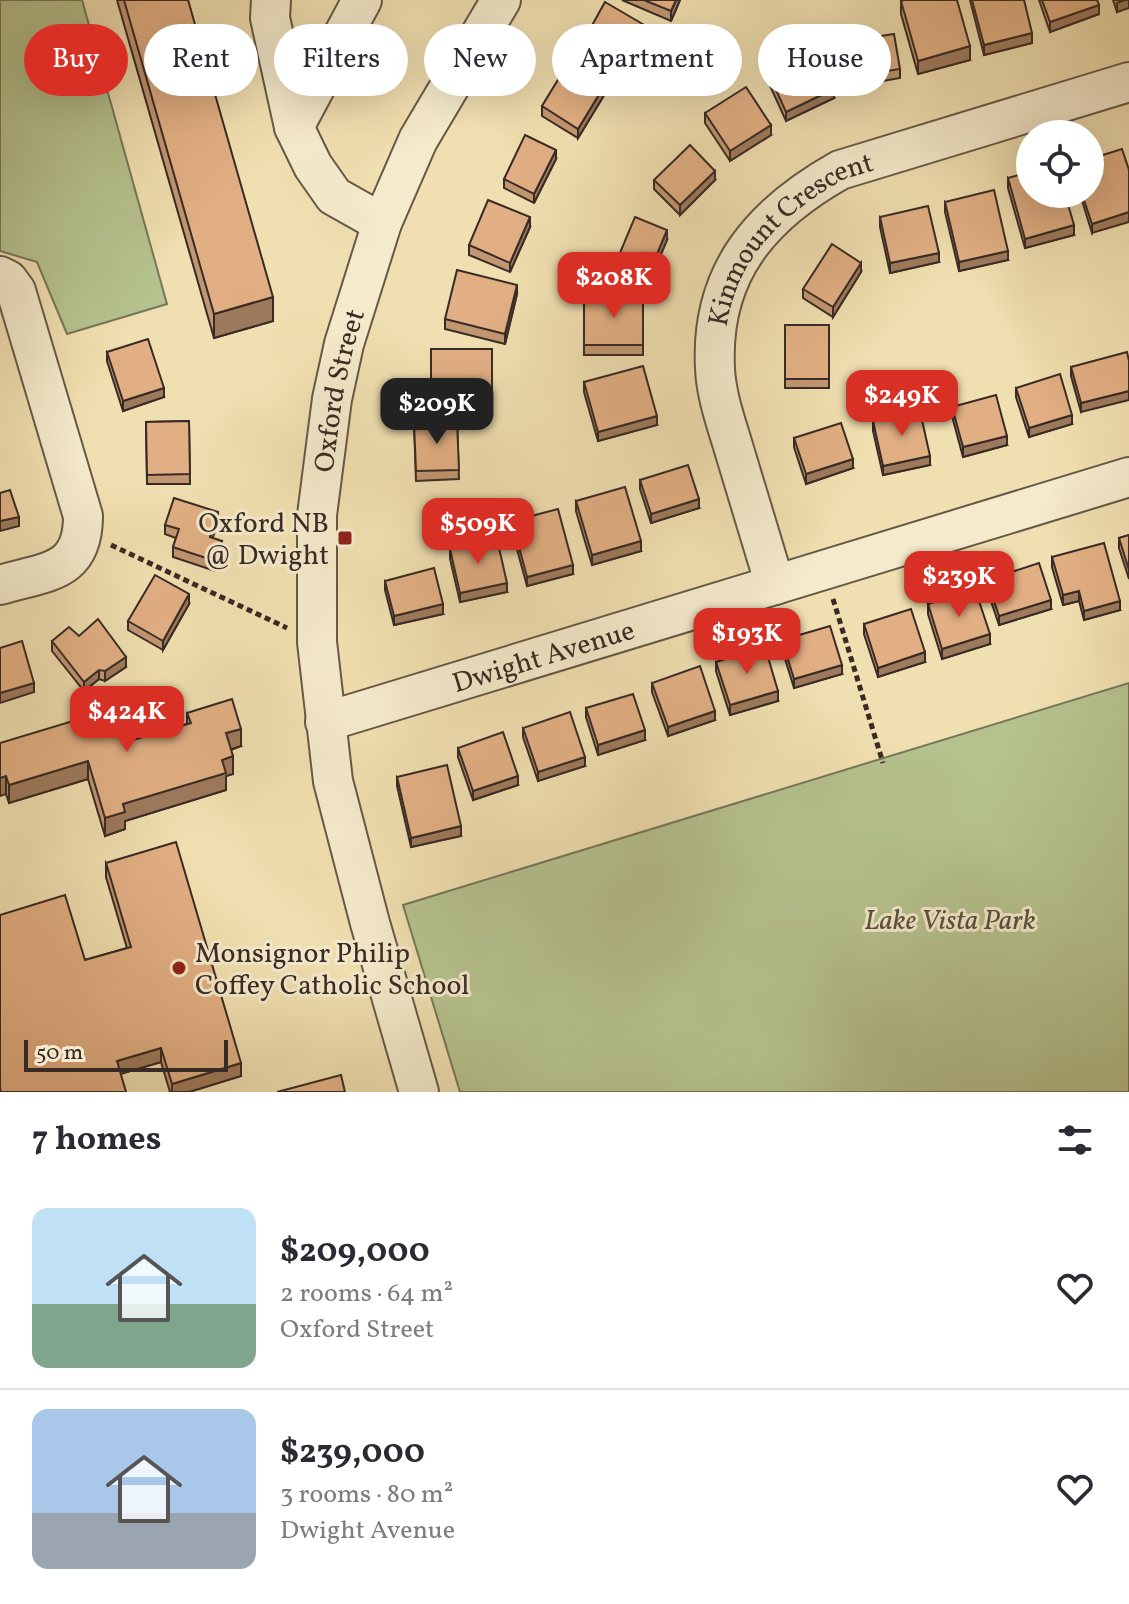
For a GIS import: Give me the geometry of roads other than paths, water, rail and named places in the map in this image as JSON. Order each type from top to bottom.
[{"type":"street","points":[[271,0],[270,18],[294,127],[313,166],[334,196],[382,223]]},
{"type":"street","points":[[294,127],[362,0]]},
{"type":"street","name":"Oxford Street","points":[[419,1092],[333,781],[317,642],[317,515],[332,399],[344,344],[382,223],[418,140],[501,0]]},
{"type":"street","name":"Kinmount Crescent","points":[[775,585],[724,415],[715,370],[716,329],[725,291],[744,250],[774,216],[805,190],[840,170],[1129,82]]},
{"type":"street","points":[[0,276],[8,280],[20,302],[83,516],[80,547],[71,561],[0,585]]},
{"type":"street","name":"Dwight Avenue","points":[[325,722],[1129,477]]},
{"type":"place","name":"Oxford NB @ Dwight","points":[[345,538]]},
{"type":"place","name":"Monsignor Philip Coffey Catholic School","points":[[179,968]]},
{"type":"park label","name":"Lake Vista Park","points":[[950,919]]}]
